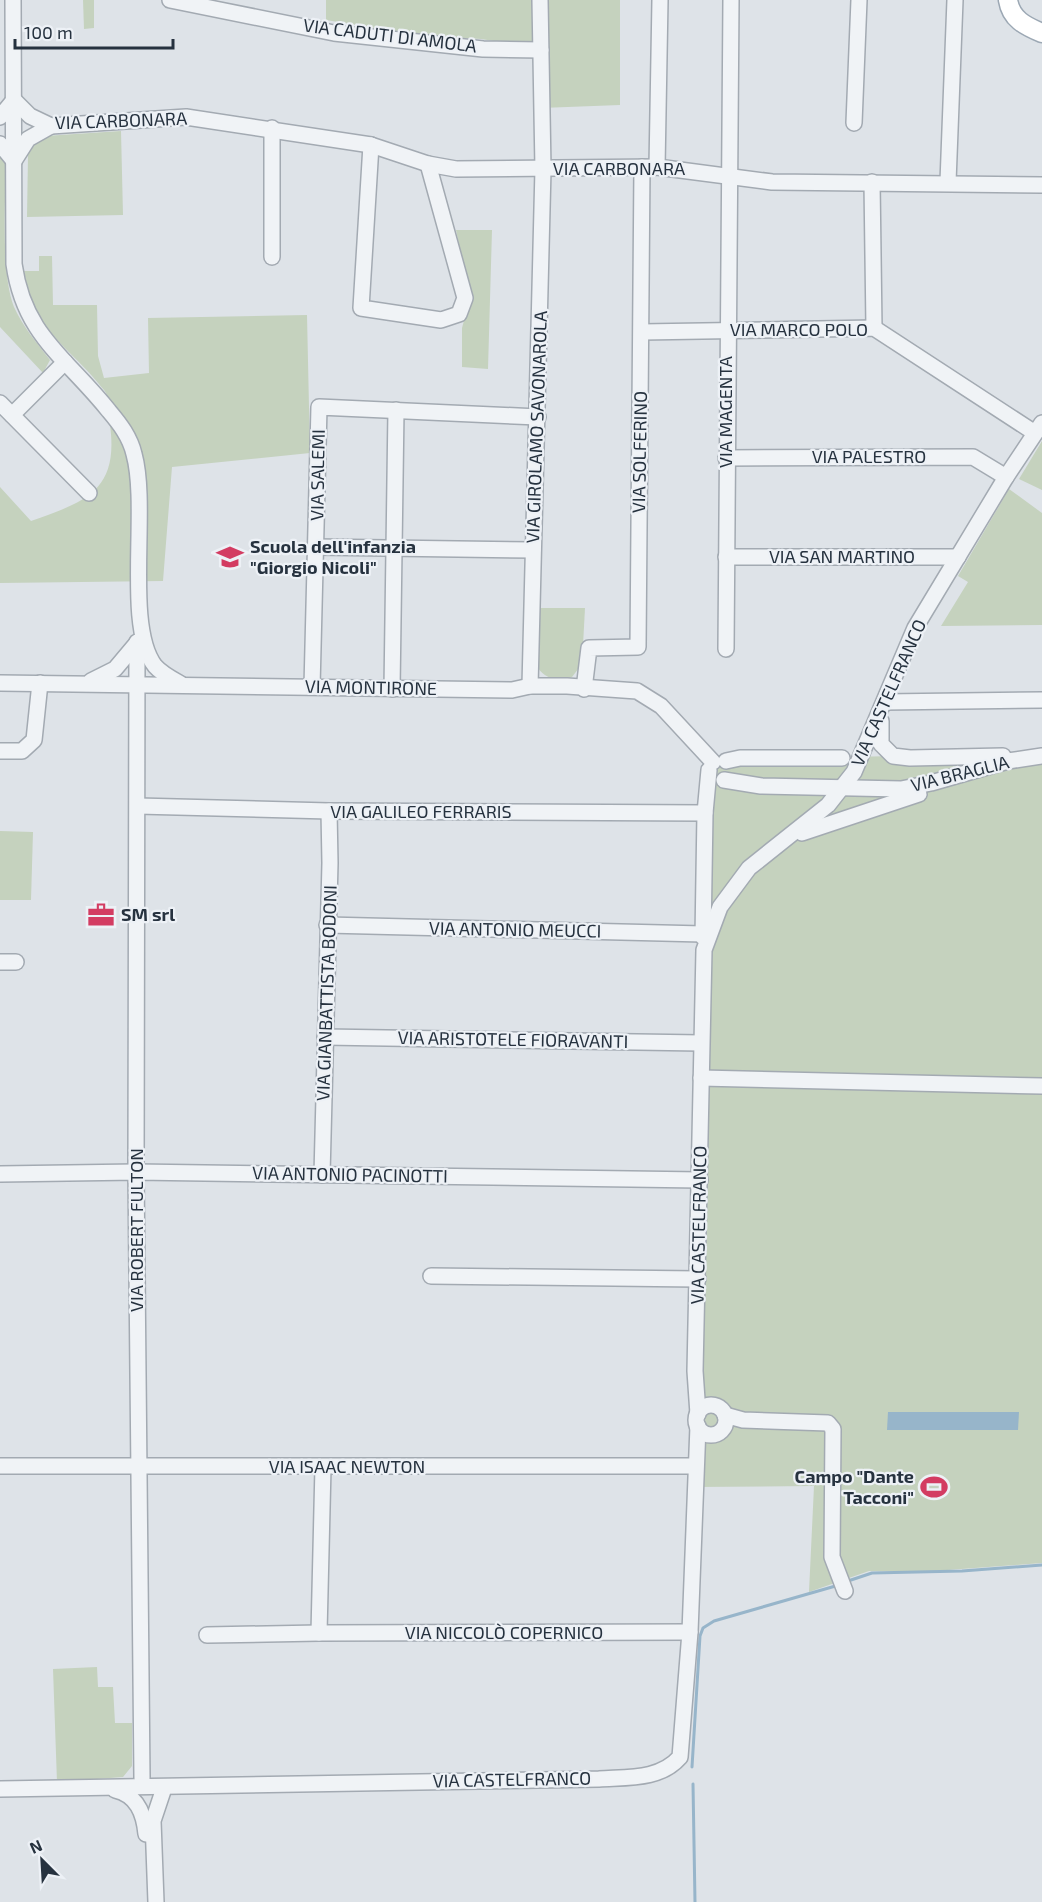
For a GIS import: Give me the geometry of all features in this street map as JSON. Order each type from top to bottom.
[{"type":"main road","points":[[1008,0],[1015,17],[1034,30]]},
{"type":"street","name":"VIA ROBERT FULTON","points":[[13,0],[14,100],[7,130],[14,161],[14,264],[17,286],[33,323],[125,430],[134,453],[139,497],[141,640],[135,670],[138,683],[136,1172],[142,1778]]},
{"type":"street","name":"VIA CADUTI DI AMOLA","points":[[170,0],[334,33],[483,49],[541,50]]},
{"type":"street","name":"VIA GIROLAMO SAVONAROLA","points":[[530,686],[543,169],[540,0]]},
{"type":"street","name":"VIA SOLFERINO","points":[[584,689],[589,648],[638,647],[642,332],[660,0]]},
{"type":"street","name":"VIA MAGENTA","points":[[726,649],[731,0]]},
{"type":"street","points":[[854,123],[859,0]]},
{"type":"street","points":[[948,182],[955,0]]},
{"type":"street","points":[[0,117],[14,100]]},
{"type":"street","name":"VIA CARBONARA","points":[[14,100],[30,116],[45,126]]},
{"type":"street","name":"VIA CARBONARA","points":[[7,130],[186,117],[272,128],[372,145],[428,164],[456,169],[485,171],[650,167],[772,182],[948,182],[1042,185]]},
{"type":"street","points":[[0,144],[14,161],[28,139],[45,126]]},
{"type":"street","points":[[272,128],[272,257]]},
{"type":"street","points":[[372,145],[361,308],[441,320],[459,314],[465,298],[428,164]]},
{"type":"street","points":[[872,182],[874,328]]},
{"type":"street","name":"VIA MARCO POLO","points":[[642,332],[874,328],[1039,428]]},
{"type":"street","points":[[12,415],[65,362]]},
{"type":"street","points":[[0,403],[89,493]]},
{"type":"street","name":"VIA SALEMI","points":[[312,687],[319,407],[396,410]]},
{"type":"street","points":[[392,689],[396,410],[538,417]]},
{"type":"street","name":"VIA CASTELFRANCO","points":[[704,950],[720,907],[749,868],[810,820],[842,789],[854,772],[884,706],[915,628],[1006,477],[1039,428]]},
{"type":"street","name":"VIA PALESTRO","points":[[726,458],[973,457],[1006,477]]},
{"type":"street","points":[[316,547],[533,550]]},
{"type":"street","name":"VIA SAN MARTINO","points":[[726,556],[958,557]]},
{"type":"street","points":[[88,683],[115,669],[141,640],[154,665],[182,684]]},
{"type":"street","name":"VIA MONTIRONE","points":[[0,683],[138,683],[512,690],[530,686],[567,686],[637,691],[651,698],[721,768],[786,786],[842,789]]},
{"type":"street","points":[[0,751],[22,751],[34,740],[40,683]]},
{"type":"street","points":[[884,706],[1042,700]]},
{"type":"street","name":"VIA BRAGLIA","points":[[884,706],[879,733],[881,744],[893,756],[910,758],[1042,757]]},
{"type":"street","name":"VIA CASTELFRANCO","points":[[768,852],[800,835],[839,819],[1042,757]]},
{"type":"street","name":"VIA BRAGLIA","points":[[842,789],[916,787],[1008,761],[1042,757]]},
{"type":"street","points":[[721,768],[740,758],[842,758]]},
{"type":"street","name":"VIA CASTELFRANCO","points":[[0,1789],[599,1779],[653,1774],[669,1769],[680,1757],[690,1632],[694,1466],[702,1425],[695,1371],[705,813],[721,768]]},
{"type":"street","name":"VIA GALILEO FERRARIS","points":[[138,806],[329,811],[705,813]]},
{"type":"street","name":"VIA GIANBATTISTA BODONI","points":[[322,1175],[330,863],[329,811]]},
{"type":"street","name":"VIA ANTONIO MEUCCI","points":[[327,926],[703,934]]},
{"type":"street","points":[[0,962],[16,962]]},
{"type":"street","name":"VIA ARISTOTELE FIORAVANTI","points":[[325,1037],[702,1043]]},
{"type":"street","points":[[701,1078],[1042,1086]]},
{"type":"street","name":"VIA ANTONIO PACINOTTI","points":[[0,1174],[136,1172],[700,1180]]},
{"type":"street","points":[[431,1276],[698,1279]]},
{"type":"street","name":"VIA CASTELFRANCO","points":[[695,1371],[712,1406]]},
{"type":"street","points":[[712,1406],[721,1409],[725,1421],[717,1434],[702,1425],[703,1408],[712,1406]]},
{"type":"street","points":[[725,1421],[828,1423],[833,1429],[832,1557],[842,1584]]},
{"type":"street","name":"VIA ISAAC NEWTON","points":[[0,1466],[694,1466]]},
{"type":"street","points":[[319,1633],[323,1467]]},
{"type":"street","name":"VIA NICCOLÒ COPERNICO","points":[[207,1635],[690,1632]]},
{"type":"street","points":[[153,1821],[174,1795],[188,1787]]},
{"type":"street","points":[[106,1788],[131,1795],[138,1806],[143,1816],[154,1874]]},
{"type":"street","points":[[156,1902],[153,1821],[164,1788]]},
{"type":"green space","points":[[83,0],[94,0],[94,28],[84,29]]},
{"type":"green space","points":[[326,0],[620,0],[620,105],[541,108],[540,48],[481,39],[417,35],[326,20]]},
{"type":"green space","points":[[121,131],[123,215],[27,217],[28,155],[35,144],[45,136]]},
{"type":"green space","points":[[6,156],[5,254],[10,292],[14,307],[22,321],[50,360],[43,373],[0,327],[0,158]]},
{"type":"green space","points":[[456,230],[492,230],[488,369],[462,367],[462,328],[470,298]]},
{"type":"green space","points":[[39,256],[52,256],[53,305],[97,305],[98,356],[104,378],[149,373],[148,318],[307,315],[310,453],[172,467],[163,581],[0,583],[0,487],[31,521],[82,500],[94,491],[109,465],[111,447],[106,393],[45,324],[29,292],[24,271],[39,271]]},
{"type":"green space","points":[[1042,441],[1042,490],[1019,479]]},
{"type":"green space","points":[[1009,489],[1042,513],[1042,625],[941,626],[968,582],[958,576]]},
{"type":"green space","points":[[538,608],[585,608],[582,664],[572,677],[553,678],[545,675],[538,668]]},
{"type":"green space","points":[[1042,753],[1042,1563],[921,1572],[869,1571],[809,1592],[814,1486],[693,1487],[704,760]]},
{"type":"green space","points":[[0,831],[33,832],[31,900],[0,900]]},
{"type":"green space","points":[[97,1667],[98,1687],[113,1687],[115,1723],[132,1723],[132,1766],[123,1777],[57,1782],[53,1669]]},
{"type":"water","points":[[888,1412],[1019,1412],[1018,1430],[887,1430]]},
{"type":"waterway","points":[[848,1581],[872,1573],[962,1571],[1042,1565]]},
{"type":"waterway","points":[[692,1767],[700,1636],[703,1628],[714,1621],[839,1585]]},
{"type":"waterway","points":[[693,1784],[695,1902]]},
{"type":"place","name":"Scuola dell'infanzia \"Giorgio Nicoli\"","points":[[230,557]]},
{"type":"place","name":"SM srl","points":[[101,915]]},
{"type":"place","name":"Campo \"Dante Tacconi\"","points":[[934,1487]]}]
